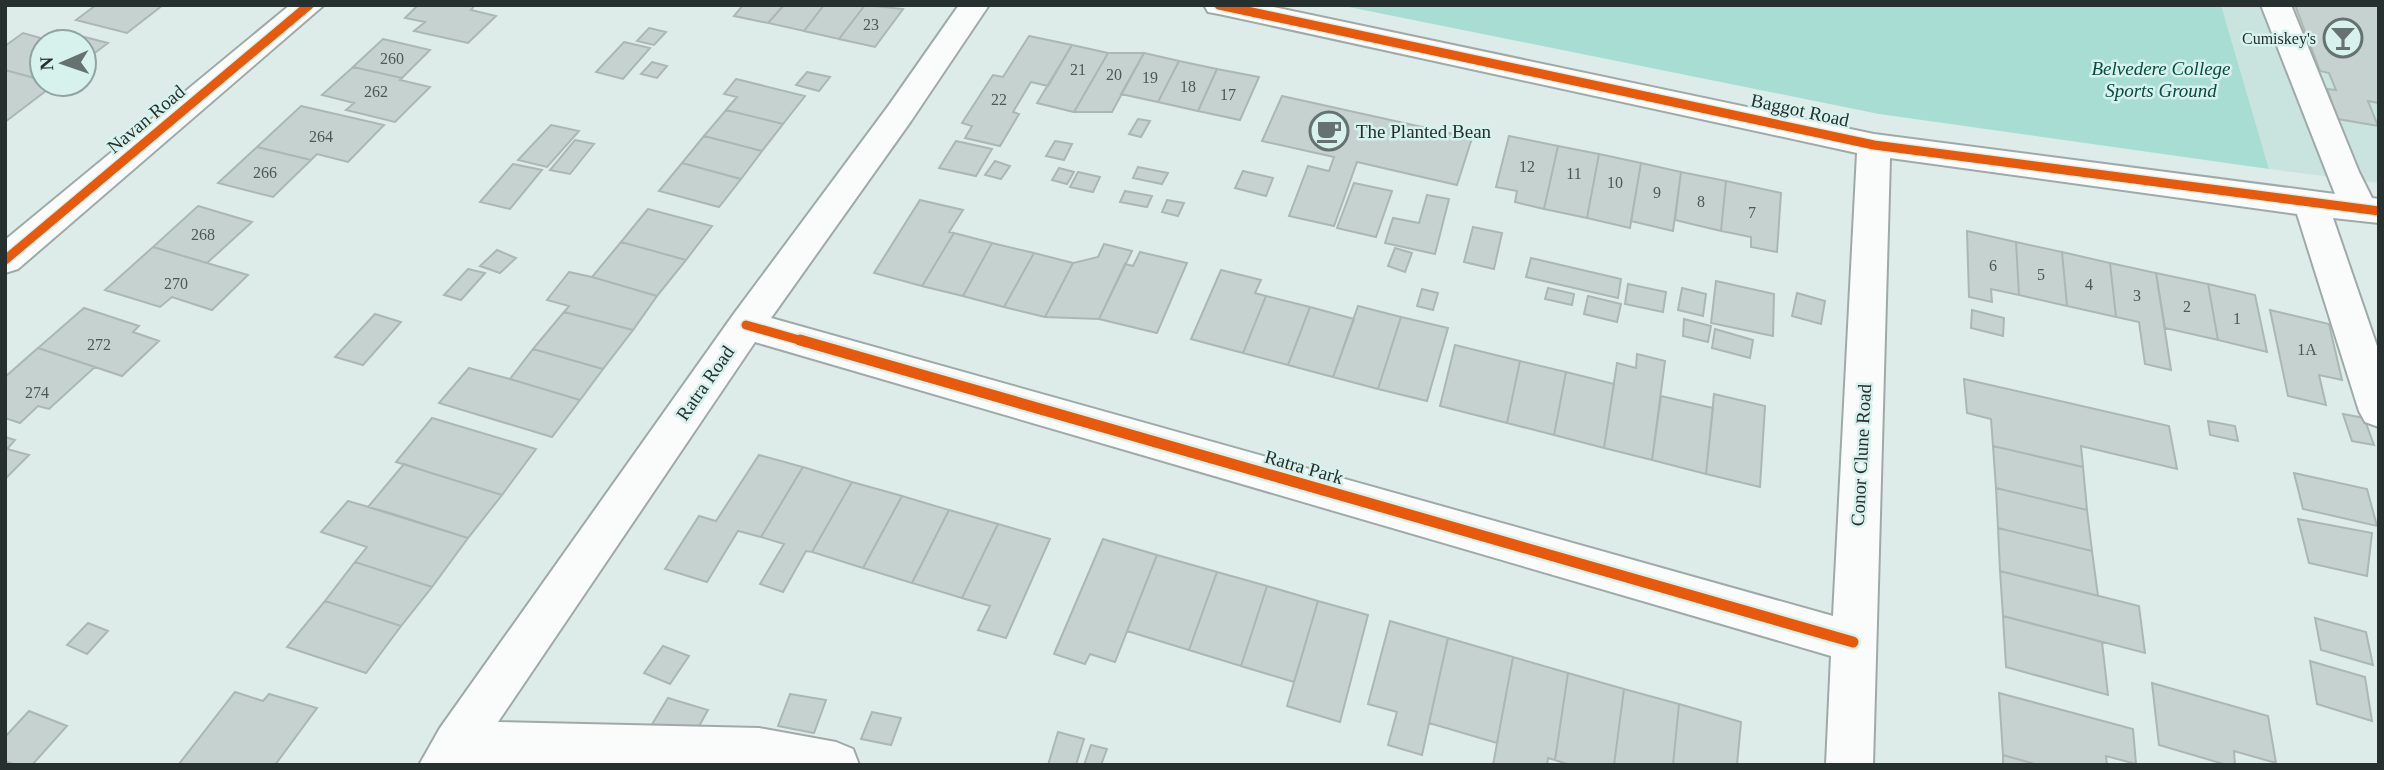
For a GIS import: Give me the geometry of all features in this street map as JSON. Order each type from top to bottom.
[{"type":"street","name":"Navan Road","points":[[5,260],[309,5]]},
{"type":"street","name":"Ratra Road","points":[[449,754],[746,325],[900,113],[974,5]]},
{"type":"street","name":"Baggot Road","points":[[1219,5],[1874,145],[2369,210]]},
{"type":"street","points":[[2276,5],[2342,172],[2369,210]]},
{"type":"street","name":"Conor Clune Road","points":[[1849,765],[1874,145]]},
{"type":"street","points":[[2311,203],[2379,411]]},
{"type":"street","name":"Ratra Park","points":[[746,325],[1853,642]]},
{"type":"street","points":[[449,754],[759,751],[836,765]]},
{"type":"shaded area","points":[[2221,5],[2379,5],[2379,183],[2269,169]]},
{"type":"green space","name":"Belvedere College Sports Ground","points":[[1339,5],[2221,5],[2269,169],[1879,114]]},
{"type":"building","points":[[96,5],[163,5],[127,33],[76,20]]},
{"type":"building","points":[[418,5],[475,5],[471,10],[496,16],[468,43],[414,31],[425,22],[405,18]]},
{"type":"building","points":[[743,5],[784,5],[768,23],[734,16]]},
{"type":"building","points":[[784,5],[824,5],[804,31],[768,23]]},
{"type":"building","points":[[824,5],[865,5],[839,39],[804,31]]},
{"type":"building","points":[[865,5],[903,9],[875,47],[839,39]]},
{"type":"building","name":"Cumiskey's","points":[[2295,5],[2379,5],[2379,103],[2368,101],[2378,126],[2338,119],[2327,89],[2336,90],[2329,73],[2320,71]]},
{"type":"building","points":[[649,28],[666,32],[654,45],[637,41]]},
{"type":"building","points":[[23,33],[28,34],[28,76],[5,70],[5,46]]},
{"type":"building","points":[[1029,36],[1072,45],[1048,86],[1031,82],[1013,112],[1019,114],[1000,146],[965,138],[972,126],[962,123],[993,75],[1003,77]]},
{"type":"building","points":[[383,39],[430,50],[402,78],[353,67]]},
{"type":"building","points":[[98,40],[108,43],[98,50]]},
{"type":"building","points":[[624,42],[650,48],[623,79],[596,72]]},
{"type":"building","points":[[1072,45],[1108,53],[1074,112],[1037,103]]},
{"type":"building","points":[[1108,53],[1144,53],[1112,112],[1074,112]]},
{"type":"building","points":[[1144,53],[1179,61],[1158,102],[1121,94]]},
{"type":"building","points":[[1179,61],[1217,69],[1198,111],[1158,102]]},
{"type":"building","points":[[652,62],[667,66],[657,78],[641,74]]},
{"type":"building","points":[[353,67],[430,87],[395,122],[346,110],[354,103],[322,95]]},
{"type":"building","points":[[1217,69],[1259,77],[1240,120],[1198,111]]},
{"type":"building","points":[[5,70],[28,76],[28,98],[37,98],[5,122]]},
{"type":"building","points":[[807,72],[830,77],[819,91],[796,85]]},
{"type":"building","points":[[736,79],[805,96],[783,124],[726,110],[737,97],[724,94]]},
{"type":"building","points":[[1282,96],[1472,138],[1457,185],[1357,162],[1334,226],[1289,216],[1308,166],[1329,171],[1334,157],[1262,141]]},
{"type":"building","points":[[301,106],[384,125],[348,162],[317,154],[311,160],[257,147]]},
{"type":"building","points":[[726,110],[783,124],[762,151],[704,136]]},
{"type":"building","points":[[1138,119],[1150,121],[1141,137],[1129,134]]},
{"type":"building","points":[[551,125],[579,131],[547,167],[518,160]]},
{"type":"building","points":[[704,136],[762,151],[741,179],[682,163]]},
{"type":"building","points":[[1509,136],[1558,146],[1544,209],[1515,202],[1517,191],[1496,187]]},
{"type":"building","points":[[575,140],[594,144],[570,174],[550,170]]},
{"type":"building","points":[[956,141],[992,149],[976,176],[939,168]]},
{"type":"building","points":[[1055,141],[1072,144],[1064,160],[1046,156]]},
{"type":"building","points":[[1558,146],[1599,154],[1587,218],[1544,209]]},
{"type":"building","points":[[257,147],[311,160],[273,197],[218,183]]},
{"type":"building","points":[[1599,154],[1641,163],[1630,228],[1587,218]]},
{"type":"building","points":[[995,161],[1010,166],[1001,179],[985,175]]},
{"type":"building","points":[[682,163],[741,179],[719,207],[659,191]]},
{"type":"building","points":[[1641,163],[1681,172],[1673,231],[1631,221]]},
{"type":"building","points":[[513,164],[542,170],[510,209],[480,202]]},
{"type":"building","points":[[1138,167],[1168,173],[1162,184],[1133,178]]},
{"type":"building","points":[[1059,168],[1074,172],[1067,184],[1052,180]]},
{"type":"building","points":[[1243,171],[1273,178],[1266,196],[1235,188]]},
{"type":"building","points":[[1078,172],[1100,177],[1093,192],[1070,187]]},
{"type":"building","points":[[1681,172],[1726,181],[1721,231],[1675,220]]},
{"type":"building","points":[[1726,181],[1781,193],[1777,252],[1751,247],[1751,237],[1721,231]]},
{"type":"building","points":[[1354,183],[1392,191],[1376,237],[1337,228]]},
{"type":"building","points":[[1125,191],[1152,196],[1147,207],[1120,202]]},
{"type":"building","points":[[1427,195],[1449,199],[1435,254],[1385,243],[1393,218],[1419,223]]},
{"type":"building","points":[[920,200],[963,210],[949,232],[954,233],[922,286],[874,273]]},
{"type":"building","points":[[1167,200],[1184,203],[1178,216],[1162,212]]},
{"type":"building","points":[[198,206],[252,222],[207,263],[153,247]]},
{"type":"building","points":[[648,209],[712,226],[686,260],[621,242]]},
{"type":"building","points":[[1473,227],[1502,233],[1494,269],[1464,262]]},
{"type":"building","points":[[1967,231],[2016,242],[2019,295],[1991,289],[1992,302],[1969,297]]},
{"type":"building","points":[[954,233],[992,243],[963,296],[922,286]]},
{"type":"building","points":[[621,242],[686,260],[657,296],[592,277]]},
{"type":"building","points":[[2016,242],[2062,252],[2067,306],[2019,295]]},
{"type":"building","points":[[992,243],[1034,253],[1004,307],[963,296]]},
{"type":"building","points":[[1104,244],[1132,251],[1099,319],[1045,317],[1073,263],[1098,257]]},
{"type":"building","points":[[153,247],[248,275],[212,310],[172,297],[160,307],[105,290]]},
{"type":"building","points":[[1395,248],[1412,253],[1405,272],[1388,266]]},
{"type":"building","points":[[497,250],[516,258],[500,273],[480,266]]},
{"type":"building","points":[[1140,252],[1187,263],[1157,333],[1099,319],[1125,264],[1133,266]]},
{"type":"building","points":[[2062,252],[2110,263],[2116,317],[2067,306]]},
{"type":"building","points":[[1034,253],[1073,263],[1045,317],[1004,307]]},
{"type":"building","points":[[1531,258],[1621,279],[1618,298],[1526,277]]},
{"type":"building","points":[[2110,263],[2156,273],[2171,370],[2145,364],[2139,322],[2116,317]]},
{"type":"building","points":[[468,269],[485,273],[461,300],[444,295]]},
{"type":"building","points":[[1221,270],[1261,280],[1255,293],[1266,296],[1243,353],[1191,339]]},
{"type":"building","points":[[569,272],[657,296],[633,330],[564,312],[569,306],[547,300]]},
{"type":"building","points":[[2156,273],[2208,284],[2218,340],[2165,328]]},
{"type":"building","points":[[1716,281],[1774,294],[1773,336],[1711,323]]},
{"type":"building","points":[[1628,284],[1666,292],[1663,312],[1625,304]]},
{"type":"building","points":[[2208,284],[2255,295],[2267,352],[2218,340]]},
{"type":"building","points":[[1548,288],[1574,294],[1572,305],[1545,299]]},
{"type":"building","points":[[1682,288],[1706,294],[1703,316],[1678,310]]},
{"type":"building","points":[[1422,289],[1438,293],[1433,310],[1417,306]]},
{"type":"building","points":[[1797,293],[1825,301],[1821,324],[1792,316]]},
{"type":"building","points":[[1266,296],[1310,307],[1288,365],[1243,353]]},
{"type":"building","points":[[1588,296],[1621,304],[1617,322],[1584,314]]},
{"type":"building","points":[[1358,306],[1401,317],[1378,389],[1333,377]]},
{"type":"building","points":[[1310,307],[1354,319],[1333,377],[1288,365]]},
{"type":"building","points":[[84,308],[139,326],[133,332],[159,341],[122,376],[38,348]]},
{"type":"building","points":[[1972,310],[2004,318],[2003,336],[1971,328]]},
{"type":"building","points":[[2270,310],[2329,324],[2342,380],[2319,375],[2326,405],[2288,396]]},
{"type":"building","points":[[564,312],[633,330],[603,369],[533,349]]},
{"type":"building","points":[[375,314],[401,322],[363,365],[335,357]]},
{"type":"building","points":[[1401,317],[1448,328],[1427,401],[1378,389]]},
{"type":"building","points":[[1684,319],[1711,326],[1708,342],[1683,336]]},
{"type":"building","points":[[1715,329],[1753,340],[1750,358],[1712,348]]},
{"type":"building","points":[[1455,345],[1520,361],[1507,423],[1440,406]]},
{"type":"building","points":[[38,348],[95,367],[49,409],[38,406],[20,423],[5,418],[5,377]]},
{"type":"building","points":[[533,349],[603,369],[580,400],[510,379]]},
{"type":"building","points":[[1637,354],[1665,361],[1652,460],[1604,448],[1617,363],[1636,368]]},
{"type":"building","points":[[1520,361],[1566,372],[1554,435],[1507,423]]},
{"type":"building","points":[[469,368],[580,400],[552,437],[439,403]]},
{"type":"building","points":[[1566,372],[1614,384],[1604,448],[1554,435]]},
{"type":"building","points":[[1964,379],[2169,426],[2177,469],[2081,446],[2083,467],[1993,446],[1991,419],[1967,413]]},
{"type":"building","points":[[1714,394],[1765,406],[1760,487],[1706,474]]},
{"type":"building","points":[[1661,396],[1713,408],[1706,474],[1652,460]]},
{"type":"building","points":[[2343,414],[2364,418],[2374,445],[2352,441]]},
{"type":"building","points":[[432,418],[536,449],[502,495],[396,462]]},
{"type":"building","points":[[2208,421],[2235,426],[2238,441],[2210,435]]},
{"type":"building","points":[[5,437],[15,440],[7,449],[29,455],[5,479]]},
{"type":"building","points":[[1993,446],[2083,467],[2087,510],[1996,488]]},
{"type":"building","points":[[759,455],[803,467],[761,537],[738,531],[707,582],[665,569],[699,516],[716,521]]},
{"type":"building","points":[[404,464],[502,495],[468,538],[368,507]]},
{"type":"building","points":[[803,467],[852,482],[812,552],[806,551],[783,592],[760,584],[784,544],[761,537]]},
{"type":"building","points":[[2294,473],[2367,489],[2377,526],[2303,509]]},
{"type":"building","points":[[852,482],[902,496],[863,568],[812,552]]},
{"type":"building","points":[[1996,488],[2087,510],[2092,551],[1998,528]]},
{"type":"building","points":[[902,496],[949,510],[912,583],[863,568]]},
{"type":"building","points":[[348,501],[468,538],[432,587],[355,562],[367,547],[321,532]]},
{"type":"building","points":[[949,510],[998,524],[962,598],[912,583]]},
{"type":"building","points":[[2298,519],[2372,533],[2367,576],[2309,563]]},
{"type":"building","points":[[998,524],[1050,539],[1006,638],[978,630],[990,606],[962,598]]},
{"type":"building","points":[[1998,528],[2092,551],[2098,596],[2000,571]]},
{"type":"building","points":[[1103,539],[1157,555],[1115,662],[1090,654],[1085,664],[1054,654]]},
{"type":"building","points":[[1157,555],[1217,572],[1189,650],[1127,631]]},
{"type":"building","points":[[355,562],[432,587],[401,626],[325,601]]},
{"type":"building","points":[[2000,571],[2139,606],[2145,653],[2003,616]]},
{"type":"building","points":[[1217,572],[1267,586],[1241,666],[1189,650]]},
{"type":"building","points":[[1267,586],[1318,601],[1294,682],[1241,666]]},
{"type":"building","points":[[325,601],[401,626],[366,673],[287,647]]},
{"type":"building","points":[[1318,601],[1368,615],[1340,722],[1287,706]]},
{"type":"building","points":[[2003,616],[2102,642],[2108,695],[2006,667]]},
{"type":"building","points":[[2315,618],[2366,632],[2373,665],[2321,650]]},
{"type":"building","points":[[1390,621],[1448,638],[1422,755],[1388,745],[1397,712],[1368,704]]},
{"type":"building","points":[[88,623],[108,631],[87,654],[67,645]]},
{"type":"building","points":[[1448,638],[1513,657],[1497,743],[1429,723]]},
{"type":"building","points":[[663,646],[689,656],[670,684],[644,673]]},
{"type":"building","points":[[1513,657],[1568,673],[1555,760],[1548,758],[1547,765],[1493,765]]},
{"type":"building","points":[[2310,661],[2365,677],[2372,721],[2317,704]]},
{"type":"building","points":[[1568,673],[1624,689],[1614,765],[1570,765],[1555,760]]},
{"type":"building","points":[[2152,683],[2268,716],[2276,763],[2234,751],[2235,765],[2227,765],[2159,745]]},
{"type":"building","points":[[1624,689],[1679,704],[1673,765],[1614,765]]},
{"type":"building","points":[[235,692],[263,701],[269,694],[317,708],[275,765],[179,764]]},
{"type":"building","points":[[1999,693],[2133,729],[2136,764],[2106,756],[2107,765],[2038,765],[2003,755]]},
{"type":"building","points":[[790,694],[826,700],[814,733],[778,726]]},
{"type":"building","points":[[668,698],[708,710],[689,744],[648,731]]},
{"type":"building","points":[[1679,704],[1741,722],[1737,765],[1673,765]]},
{"type":"building","points":[[29,711],[67,726],[32,765],[15,765],[5,761],[5,737]]},
{"type":"building","points":[[872,712],[901,718],[891,745],[861,739]]},
{"type":"building","points":[[1058,732],[1084,739],[1076,765],[1048,765]]},
{"type":"building","points":[[1091,745],[1107,749],[1101,765],[1084,765]]},
{"type":"building","points":[[2003,755],[2038,765],[2003,765]]},
{"type":"cycle path","points":[[5,260],[309,5]]},
{"type":"cycle path","points":[[1219,5],[1874,145],[2379,211]]},
{"type":"cycle path","points":[[746,325],[1853,642]]},
{"type":"place","name":"Cumiskey's","points":[[2343,38]]},
{"type":"place","name":"The Planted Bean","points":[[1329,131]]}]
